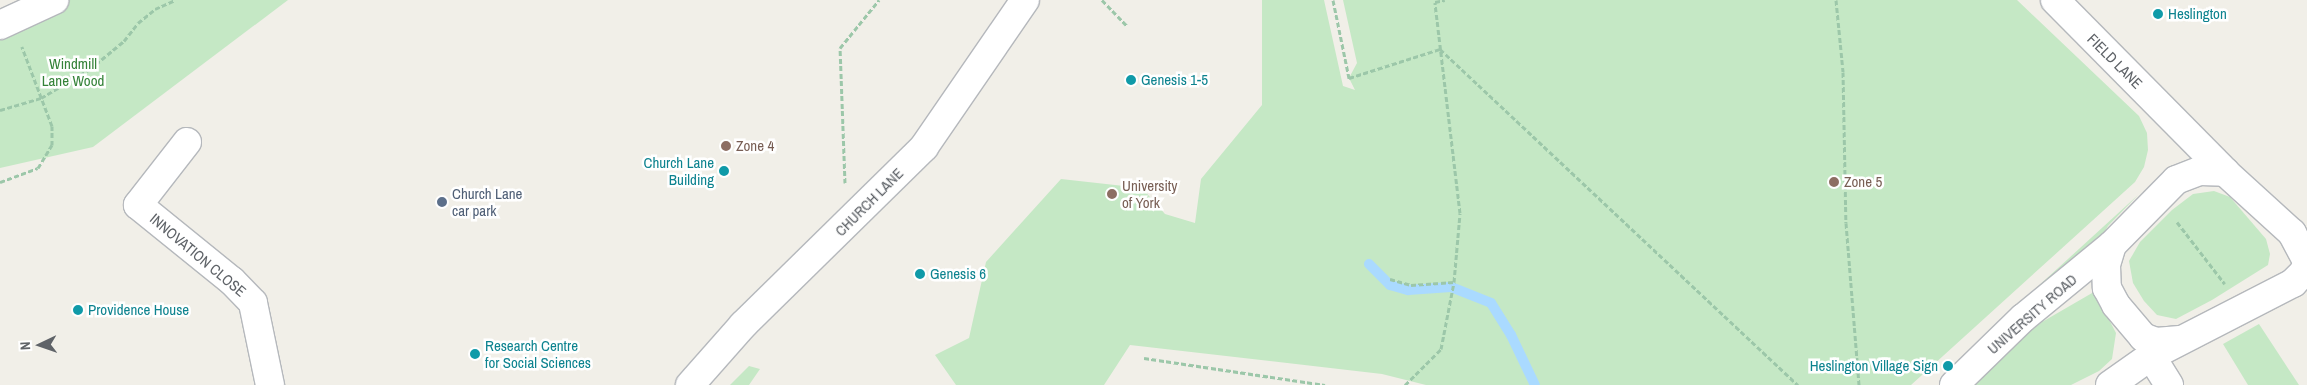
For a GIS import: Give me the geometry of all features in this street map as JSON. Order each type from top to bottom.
[{"type":"street","points":[[6,23],[54,0]]},
{"type":"street","name":"CHURCH LANE","points":[[690,385],[743,325],[847,225],[924,147],[1025,0]]},
{"type":"street","name":"FIELD LANE","points":[[2055,0],[2225,172]]},
{"type":"street","points":[[2167,188],[2181,167],[2181,151],[2175,121]]},
{"type":"street","name":"INNOVATION CLOSE","points":[[187,142],[138,205],[232,281],[253,302],[270,385]]},
{"type":"street","name":"UNIVERSITY ROAD","points":[[1954,385],[2023,318],[2112,245],[2167,188],[2200,171],[2225,172]]},
{"type":"street","points":[[2110,385],[2151,356],[2270,296],[2293,283],[2304,272],[2307,259],[2292,233],[2225,172]]},
{"type":"street","points":[[2112,245],[2106,265],[2108,288],[2116,305],[2142,337],[2156,342],[2180,340]]},
{"type":"street","points":[[2270,296],[2294,296],[2307,300]]},
{"type":"street","points":[[2151,356],[2169,385]]},
{"type":"path","points":[[0,110],[41,98],[90,69],[124,41],[138,23],[155,9],[175,0]]},
{"type":"path","points":[[847,225],[840,48],[879,0]]},
{"type":"path","points":[[1102,0],[1127,26]]},
{"type":"path","points":[[1333,0],[1349,78],[1440,49]]},
{"type":"path","points":[[1405,385],[1441,349],[1454,284],[1460,213],[1435,2],[1445,0]]},
{"type":"path","points":[[1836,0],[1842,72],[1846,223],[1859,385]]},
{"type":"path","points":[[0,182],[38,168],[52,145],[52,126],[6,23]]},
{"type":"path","points":[[1440,49],[1798,385]]},
{"type":"path","points":[[2167,188],[2245,309]]},
{"type":"path","points":[[1390,279],[1411,285],[1454,284]]},
{"type":"path","points":[[1144,358],[1325,385]]},
{"type":"green space","name":"Windmill Lane Wood","points":[[36,0],[288,0],[93,147],[0,168],[0,17]]},
{"type":"green space","name":"Zone 5","points":[[1262,0],[1324,0],[1343,86],[1355,90],[1349,78],[1357,63],[1343,0],[2017,0],[2139,116],[2147,133],[2148,150],[2144,167],[2135,182],[1911,385],[1426,385],[1382,374],[1130,345],[1104,385],[956,385],[935,355],[969,338],[986,262],[1061,179],[1142,188],[1165,214],[1195,223],[1201,179],[1262,105]]},
{"type":"green space","points":[[2214,191],[2230,197],[2266,239],[2270,254],[2268,265],[2212,300],[2176,319],[2157,315],[2144,301],[2133,283],[2129,261],[2140,242],[2172,210],[2193,194]]},
{"type":"green space","points":[[2138,195],[2108,226],[2087,261],[1990,334],[1987,333]]},
{"type":"green space","points":[[2099,289],[2102,306],[2116,333],[2112,359],[2099,371],[2071,385],[1974,385],[2023,337],[2042,322]]},
{"type":"green space","points":[[2259,324],[2299,385],[2248,385],[2223,344]]},
{"type":"green space","points":[[749,366],[760,369],[749,385],[730,385]]},
{"type":"waterway","points":[[1369,264],[1390,285],[1408,290],[1451,287],[1491,303],[1511,335],[1535,385]]},
{"type":"place","name":"Heslington","points":[[2158,14]]},
{"type":"place","name":"Genesis 1-5","points":[[1131,80]]},
{"type":"place","name":"Zone 4","points":[[726,146]]},
{"type":"place","name":"Church Lane Building","points":[[724,171]]},
{"type":"place","name":"Zone 5","points":[[1834,182]]},
{"type":"place","name":"University of York","points":[[1112,194]]},
{"type":"place","name":"Church Lane car park","points":[[442,202]]},
{"type":"place","name":"Genesis 6","points":[[920,274]]},
{"type":"place","name":"Providence House","points":[[78,310]]},
{"type":"place","name":"Research Centre for Social Sciences","points":[[475,354]]},
{"type":"place","name":"Heslington Village Sign","points":[[1948,366]]}]
